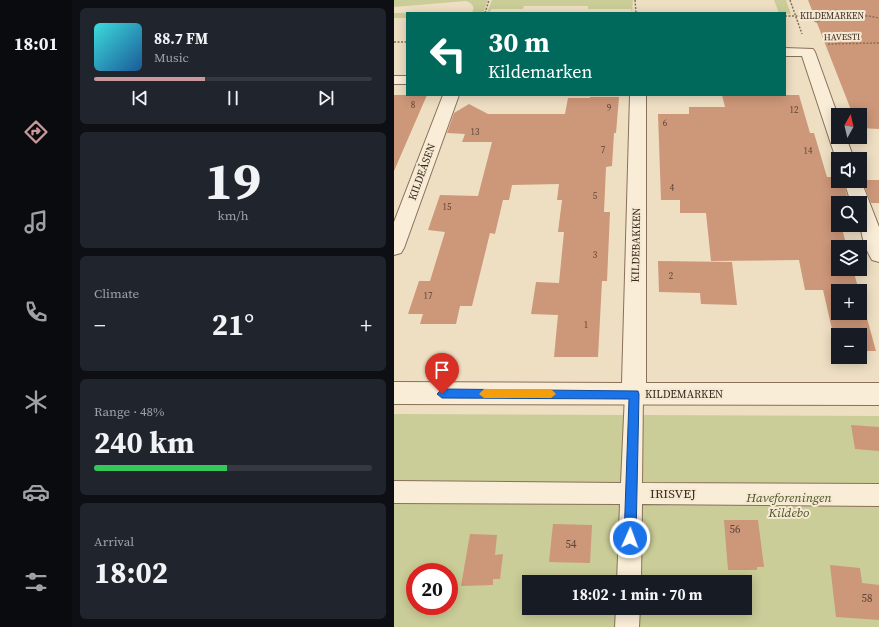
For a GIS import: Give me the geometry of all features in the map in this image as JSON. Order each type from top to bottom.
[{"type":"street","points":[[786,52],[806,48],[843,152]]},
{"type":"street","points":[[394,80],[406,80]]},
{"type":"street","name":"KILDEÅSEN","points":[[394,248],[451,96]]},
{"type":"street","name":"KILDEBAKKEN","points":[[634,394],[638,96]]},
{"type":"street","points":[[855,188],[879,255]]},
{"type":"street","name":"KILDEMARKEN","points":[[394,393],[879,394]]},
{"type":"lane","points":[[629,575],[634,394]]},
{"type":"lane","name":"IRISVEJ","points":[[394,492],[879,495]]},
{"type":"lane","points":[[627,627],[628,615]]},
{"type":"path","points":[[485,12],[490,0]]},
{"type":"path","points":[[635,0],[636,12]]},
{"type":"path","points":[[790,0],[806,48]]},
{"type":"path","name":"KILDEMARKEN","points":[[786,16],[869,16],[879,18]]},
{"type":"path","points":[[394,42],[406,42]]},
{"type":"path","name":"HAVESTI","points":[[806,48],[879,44]]},
{"type":"green space","points":[[394,0],[488,0],[483,12],[472,12],[473,7],[466,1],[394,7]]},
{"type":"green space","points":[[492,0],[633,0],[632,12],[631,9],[588,9],[588,6],[524,6],[523,9],[491,9],[490,12],[487,12]]},
{"type":"green space","points":[[774,0],[786,0],[791,14],[779,12]]},
{"type":"green space","points":[[394,13],[406,13],[406,18],[394,18]]},
{"type":"green space","name":"Haveforeningen Kildebo","points":[[394,414],[879,416],[879,627],[394,627]]},
{"type":"building","points":[[808,0],[879,0],[879,129],[867,128],[867,108],[850,108]]},
{"type":"building","points":[[394,95],[427,96],[394,171]]},
{"type":"building","points":[[799,95],[810,133],[814,133],[827,177],[831,177],[831,188],[845,188],[847,196],[831,196],[831,232],[843,232],[845,240],[831,240],[831,276],[855,276],[857,284],[831,284],[831,320],[867,320],[867,318],[876,351],[867,351],[867,328],[832,328],[823,290],[805,290],[799,260],[711,261],[706,213],[680,213],[680,200],[661,200],[658,114],[689,114],[689,107],[725,107],[722,96]]},
{"type":"building","points":[[619,97],[616,133],[614,133],[612,166],[606,167],[604,212],[610,212],[607,281],[602,281],[598,357],[554,357],[558,315],[531,314],[536,282],[559,283],[564,232],[558,232],[562,200],[557,200],[559,184],[512,185],[509,200],[503,200],[495,234],[490,233],[472,306],[460,306],[456,324],[420,324],[423,314],[408,314],[419,281],[430,281],[445,232],[428,230],[440,195],[478,196],[492,142],[462,142],[465,134],[447,133],[454,113],[469,104],[488,114],[565,114],[568,98]]},
{"type":"building","points":[[867,180],[879,180],[879,203],[871,203],[865,188],[867,188]]},
{"type":"building","points":[[658,261],[732,262],[737,305],[701,304],[700,293],[659,292]]},
{"type":"building","points":[[851,425],[879,427],[879,451],[855,449]]},
{"type":"building","points":[[724,520],[758,520],[764,567],[757,567],[757,570],[728,570]]},
{"type":"building","points":[[553,524],[592,525],[590,563],[549,562]]},
{"type":"building","points":[[470,534],[497,535],[495,555],[503,554],[500,579],[493,579],[493,585],[461,586]]},
{"type":"building","points":[[830,565],[860,568],[862,583],[879,585],[879,620],[836,617]]},
{"type":"slow traffic","points":[[484,394],[551,394]]},
{"type":"route","points":[[442,394],[634,394],[630,538]]}]
